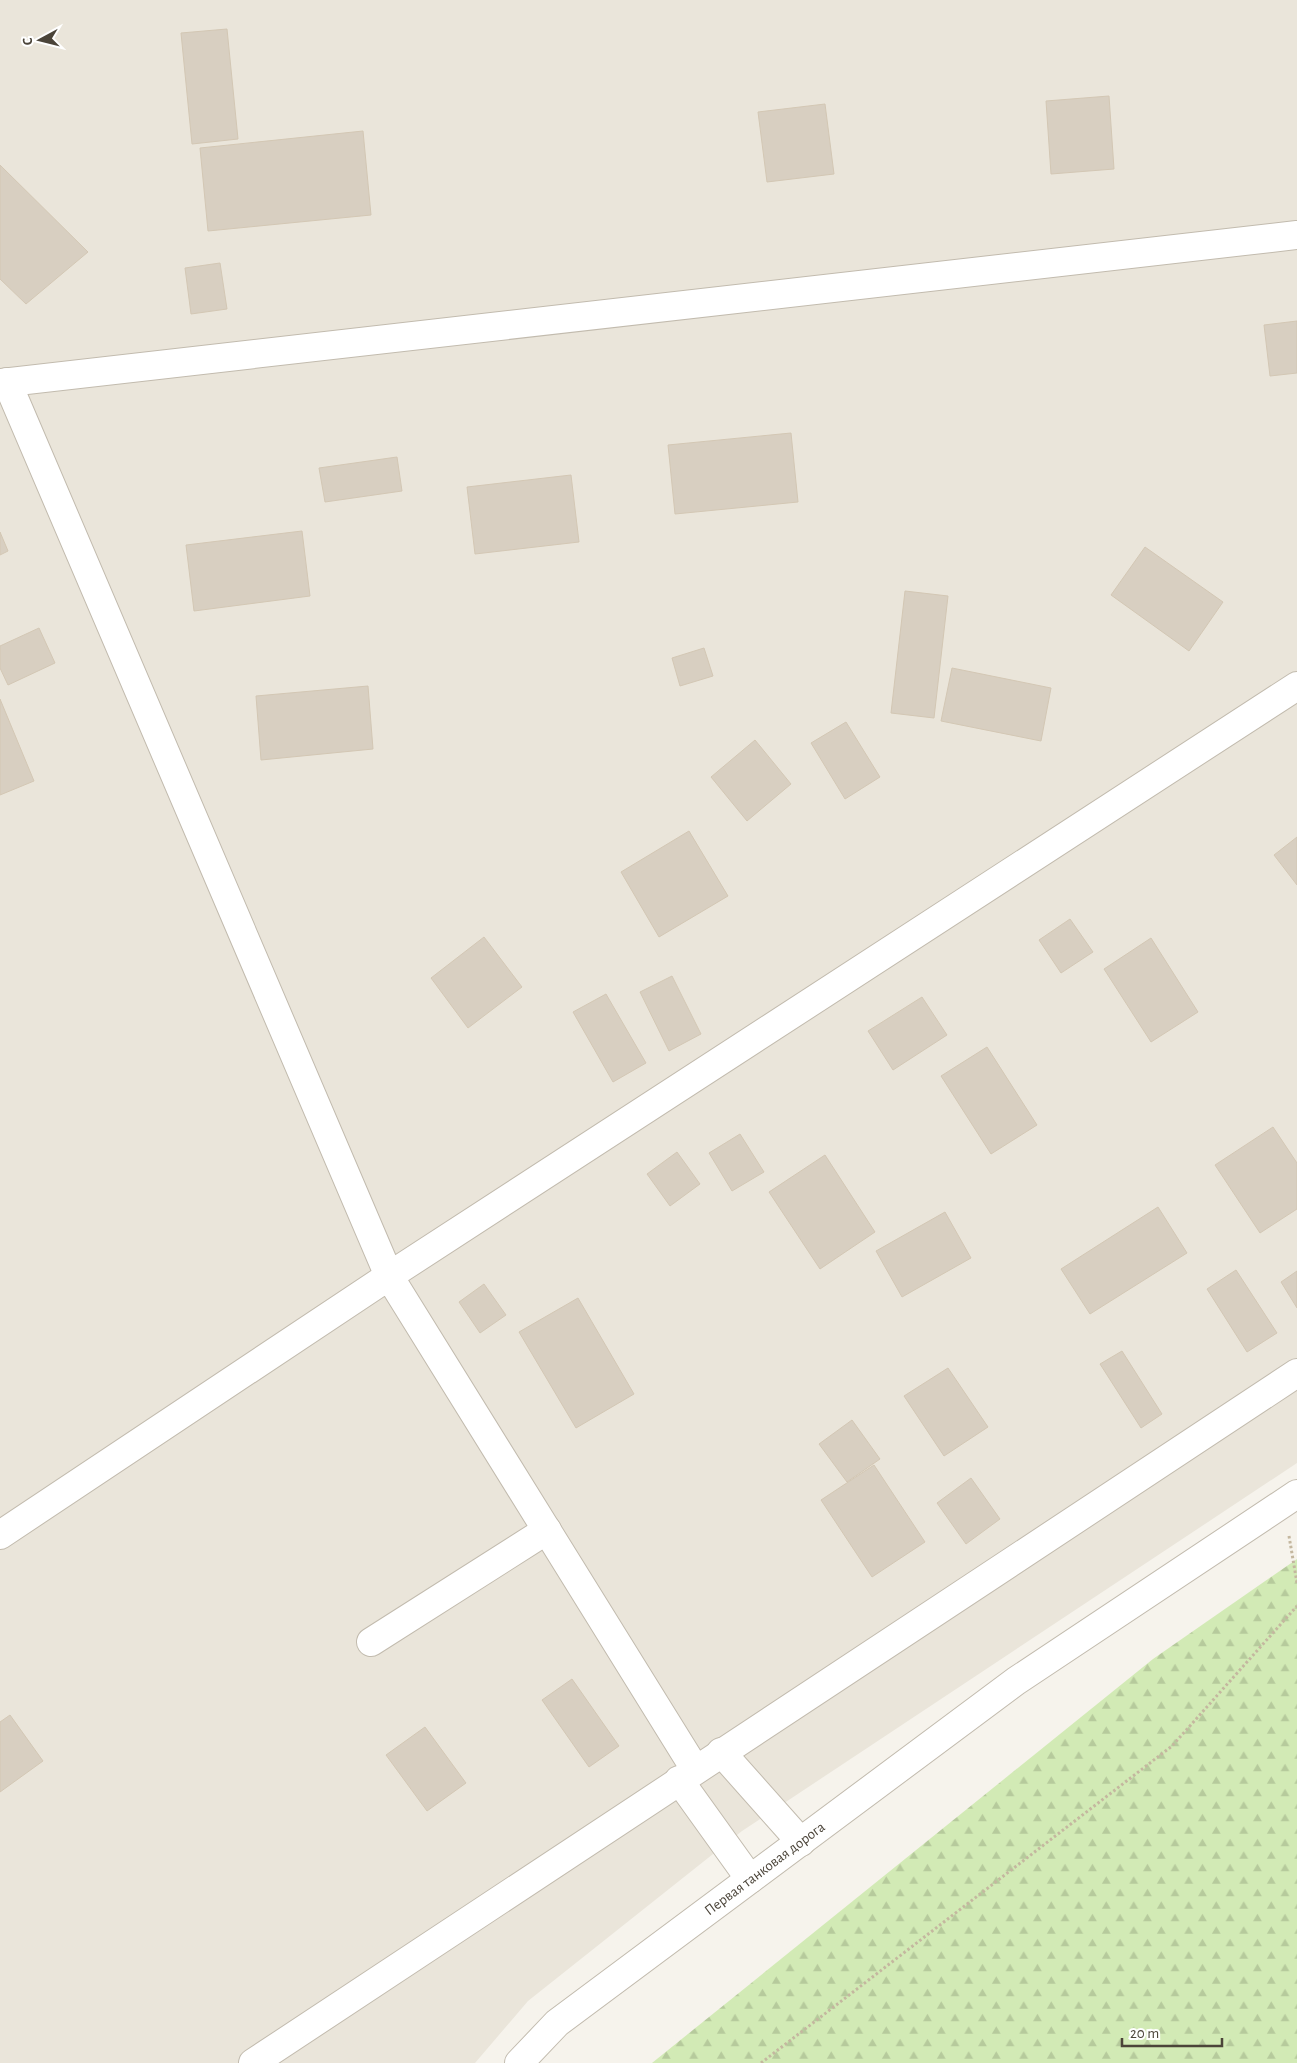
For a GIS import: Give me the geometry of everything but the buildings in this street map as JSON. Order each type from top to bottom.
[{"type":"street","points":[[750,1879],[687,1775],[547,1530],[390,1276],[3,383],[1297,235]]},
{"type":"street","points":[[0,1535],[390,1276],[1297,686]]},
{"type":"street","points":[[253,2063],[1297,1373]]},
{"type":"street","name":"Первая танковая дорога","points":[[519,2063],[557,2023],[1016,1681],[1290,1499]]},
{"type":"street","points":[[371,1642],[547,1530]]},
{"type":"street","points":[[722,1752],[801,1842]]},
{"type":"path","points":[[1290,1499],[1297,1583]]},
{"type":"path","points":[[762,2063],[1172,1746],[1297,1606]]},
{"type":"shaded area","points":[[0,0],[1297,0],[1297,1463],[742,1831],[528,2001],[475,2063],[0,2063]]},
{"type":"green space","points":[[1297,1559],[1297,2063],[652,2063],[1153,1659]]}]
